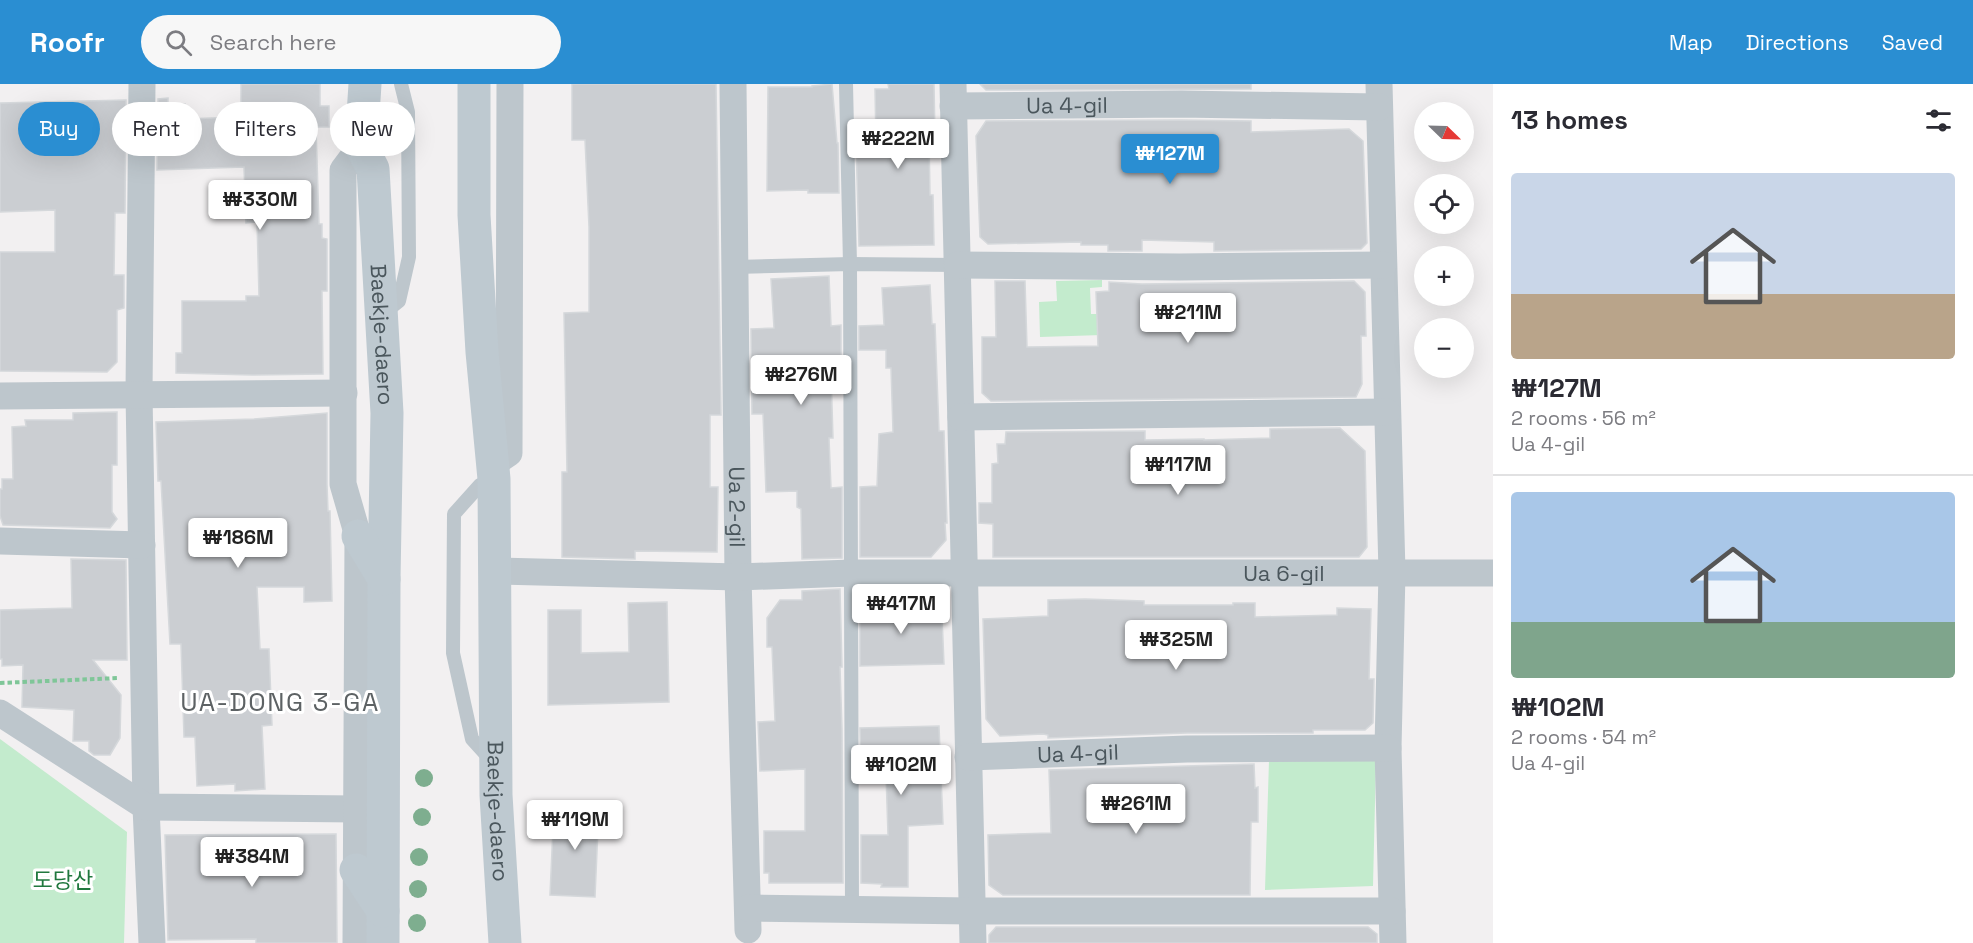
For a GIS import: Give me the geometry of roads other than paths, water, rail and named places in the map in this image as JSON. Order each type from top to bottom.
[{"type":"street","points":[[142,84],[139,393],[146,807],[152,943]]},
{"type":"street","name":"Baekje-daero","points":[[364,102],[365,84]]},
{"type":"street","name":"Baekje-daero","points":[[474,84],[474,215],[482,352],[494,471],[496,766],[505,943]]},
{"type":"street","points":[[494,471],[509,453],[510,84]]},
{"type":"street","name":"Ua 2-gil","points":[[733,84],[738,577],[748,919],[852,909]]},
{"type":"street","name":"Ua 4-gil","points":[[973,943],[953,95],[1181,104],[1379,96]]},
{"type":"street","points":[[1379,96],[1392,572],[1388,748],[1393,943]]},
{"type":"street","points":[[354,156],[343,170],[343,484],[358,536],[384,584],[357,629]]},
{"type":"street","name":"Baekje-daero","points":[[366,156],[373,169],[387,413],[379,929]]},
{"type":"street","points":[[958,265],[1383,266]]},
{"type":"street","points":[[0,396],[344,393]]},
{"type":"street","points":[[961,417],[1388,412]]},
{"type":"street","points":[[356,943],[358,536]]},
{"type":"street","points":[[0,541],[142,544]]},
{"type":"street","points":[[494,571],[738,577],[852,573],[964,573]]},
{"type":"street","name":"Ua 6-gil","points":[[964,573],[1493,573]]},
{"type":"street","points":[[0,713],[146,807],[357,809]]},
{"type":"street","name":"Ua 4-gil","points":[[968,757],[1186,749],[1388,748]]},
{"type":"street","points":[[356,870],[379,929]]},
{"type":"street","points":[[852,909],[1392,911]]},
{"type":"lane","points":[[382,315],[399,301],[409,256],[408,112],[400,84]]},
{"type":"lane","points":[[846,84],[850,264],[852,909]]},
{"type":"lane","points":[[735,267],[850,264],[958,265]]},
{"type":"lane","points":[[494,471],[454,513],[453,653],[471,739],[496,766]]},
{"type":"district","name":"UA-DONG 3-GA","points":[[280,702]]},
{"type":"park label","name":"도당산","points":[[63,880]]}]
